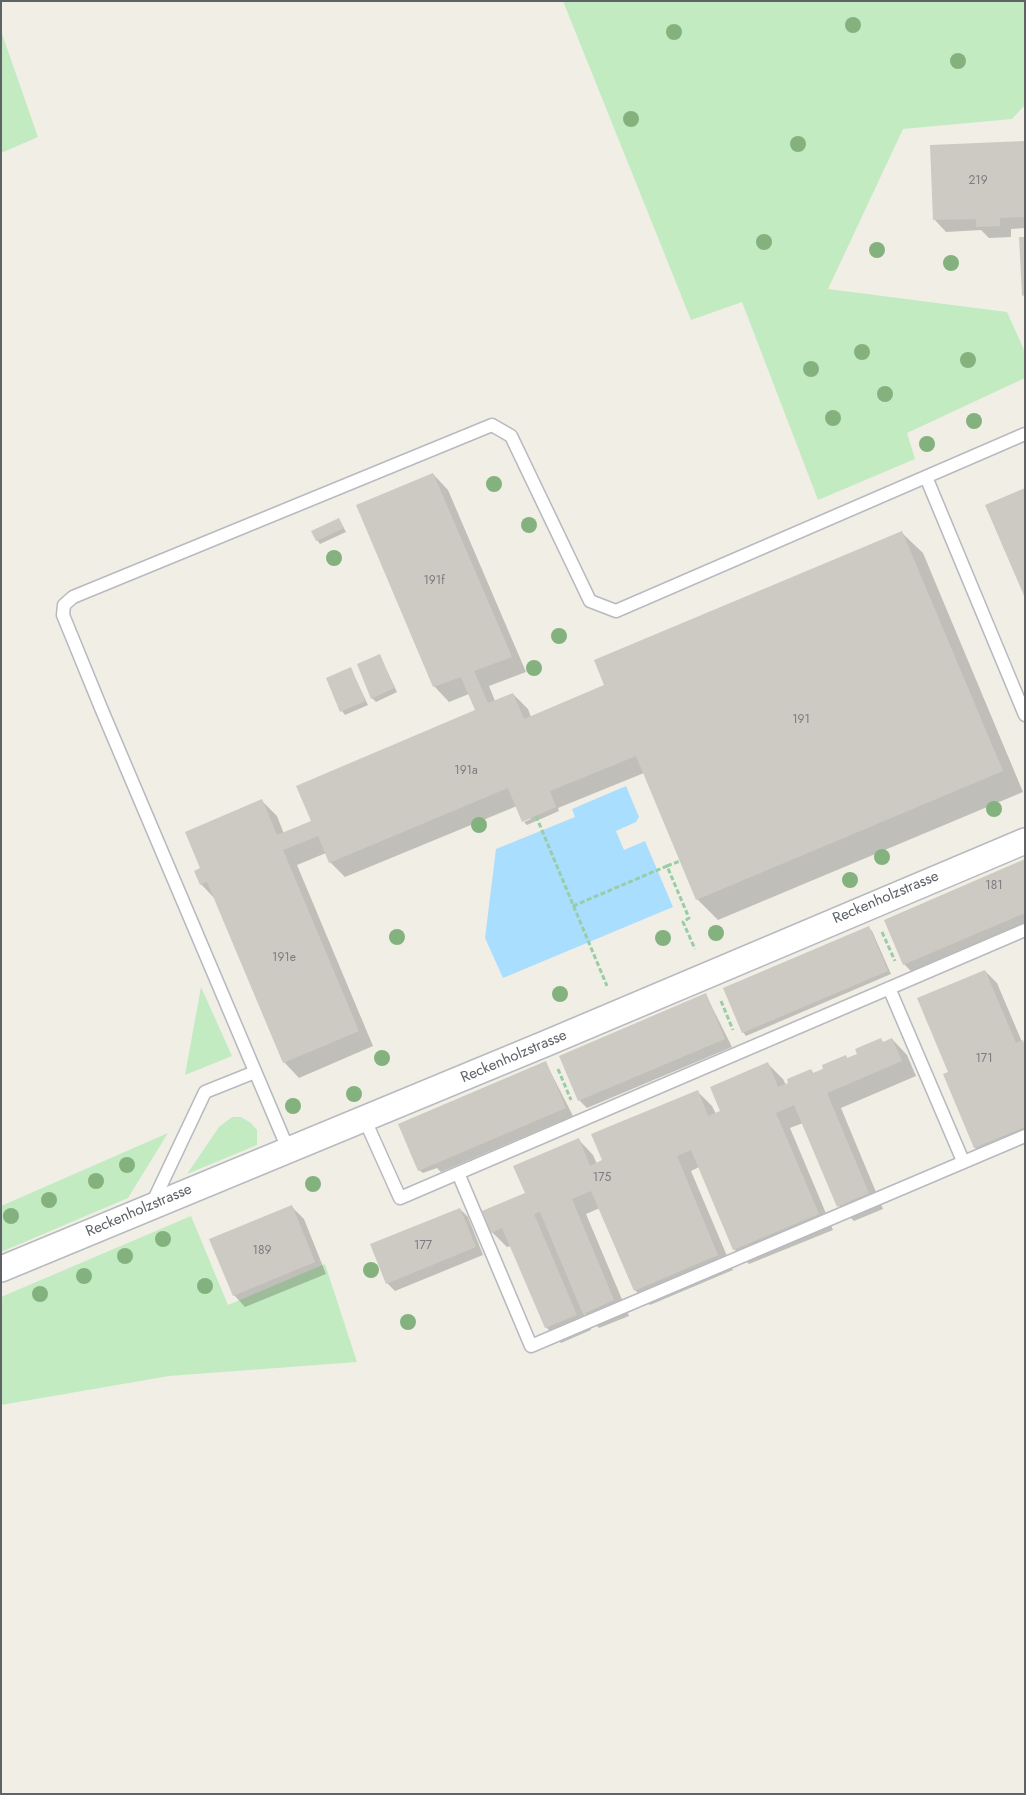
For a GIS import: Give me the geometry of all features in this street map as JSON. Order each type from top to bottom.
[{"type":"street","name":"Reckenholzstrasse","points":[[1,1269],[547,1043],[1025,841]]},
{"type":"lane","points":[[288,1149],[63,615],[64,605],[73,597],[492,425],[511,436],[590,601],[616,611],[1025,434]]},
{"type":"lane","points":[[926,477],[1025,715]]},
{"type":"lane","points":[[364,1118],[400,1198],[1025,930]]},
{"type":"lane","points":[[889,988],[963,1161]]},
{"type":"lane","points":[[150,1207],[205,1092],[255,1072]]},
{"type":"lane","points":[[458,1173],[531,1346],[1025,1136]]},
{"type":"path","points":[[536,816],[618,1013]]},
{"type":"path","points":[[573,906],[680,861]]},
{"type":"path","points":[[666,866],[689,918],[684,922],[742,1052]]},
{"type":"path","points":[[870,906],[904,982]]},
{"type":"path","points":[[547,1043],[580,1121]]},
{"type":"green space","points":[[563,1],[1025,1],[1025,105],[1012,119],[903,129],[828,289],[1007,312],[1025,352],[1025,378],[907,433],[915,459],[818,500],[742,302],[691,320]]},
{"type":"green space","points":[[1,31],[38,137],[1,153]]},
{"type":"green space","points":[[201,987],[232,1056],[185,1075]]},
{"type":"green space","points":[[232,1117],[241,1117],[251,1123],[257,1130],[257,1145],[187,1174],[219,1127]]},
{"type":"green space","points":[[168,1133],[128,1198],[1,1252],[1,1206]]},
{"type":"green space","points":[[191,1216],[228,1305],[325,1264],[357,1362],[169,1376],[1,1405],[1,1297]]},
{"type":"water","points":[[626,786],[639,817],[636,822],[616,831],[624,850],[645,841],[673,907],[503,978],[485,938],[496,849],[575,817],[572,809]]},
{"type":"building","points":[[1025,141],[1025,217],[1000,218],[1000,226],[976,227],[976,219],[933,220],[930,145]]},
{"type":"building","points":[[1019,237],[1025,237],[1025,295],[1022,296]]},
{"type":"building","points":[[433,473],[512,657],[474,671],[488,703],[513,693],[524,719],[604,685],[594,660],[902,531],[1003,771],[696,900],[636,756],[550,791],[556,807],[522,822],[508,788],[329,863],[318,836],[283,850],[359,1031],[283,1063],[207,882],[200,885],[194,871],[200,868],[185,832],[262,799],[277,835],[311,821],[296,786],[475,710],[461,677],[433,687],[356,505]]},
{"type":"building","points":[[1025,488],[1025,598],[985,505]]},
{"type":"building","points":[[339,518],[344,528],[316,541],[311,531]]},
{"type":"building","points":[[380,654],[394,688],[371,699],[357,664]]},
{"type":"building","points":[[351,667],[365,701],[340,712],[326,678]]},
{"type":"building","points":[[1025,859],[1025,913],[903,965],[884,920]]},
{"type":"building","points":[[869,926],[888,971],[742,1033],[723,988]]},
{"type":"building","points":[[985,970],[1016,1043],[1023,1040],[1025,1046],[1025,1127],[974,1148],[943,1074],[948,1072],[917,998]]},
{"type":"building","points":[[706,993],[725,1039],[578,1101],[559,1056]]},
{"type":"building","points":[[881,1038],[883,1042],[892,1038],[902,1061],[827,1093],[869,1193],[837,1207],[794,1105],[776,1113],[819,1214],[733,1250],[691,1150],[677,1156],[718,1255],[634,1291],[591,1191],[572,1199],[614,1300],[583,1314],[540,1212],[534,1214],[577,1315],[545,1328],[502,1228],[491,1233],[482,1211],[525,1193],[513,1166],[579,1138],[590,1166],[602,1160],[591,1134],[698,1090],[708,1116],[720,1111],[710,1087],[768,1062],[778,1087],[788,1083],[787,1079],[811,1069],[813,1073],[823,1069],[822,1065],[846,1055],[847,1058],[857,1054],[855,1049]]},
{"type":"building","points":[[546,1061],[566,1108],[418,1171],[398,1124]]},
{"type":"building","points":[[292,1205],[315,1262],[233,1296],[209,1239]]},
{"type":"building","points":[[460,1208],[476,1247],[386,1284],[370,1244]]}]
